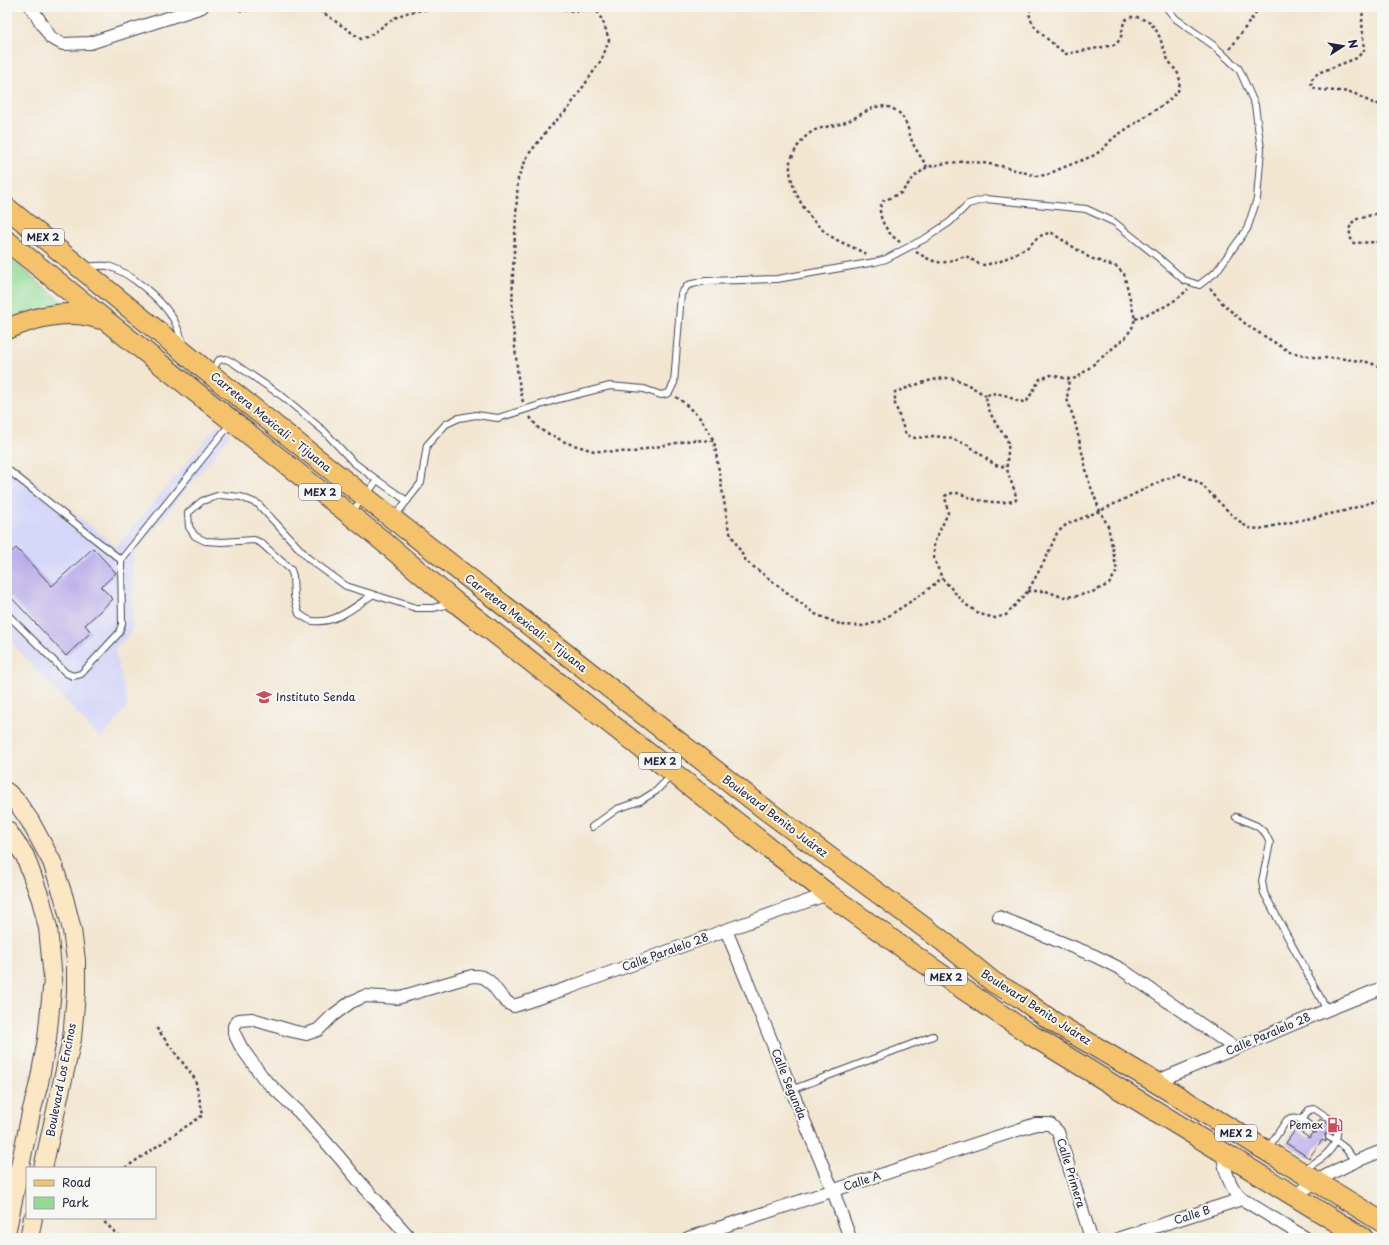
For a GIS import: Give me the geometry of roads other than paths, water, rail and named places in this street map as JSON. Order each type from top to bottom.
[{"type":"main road","name":"Carretera Mexicali - Tijuana","points":[[7,208],[209,373],[652,721]]},
{"type":"main road","points":[[7,224],[43,254],[74,262]]},
{"type":"main road","name":"MEX 2","points":[[7,241],[378,537],[455,602],[828,894],[922,962],[1035,1037],[1285,1188],[1363,1238]]},
{"type":"main road","points":[[7,329],[38,318],[49,316],[75,314],[104,319]]},
{"type":"main road","name":"Boulevard Benito Juárez","points":[[652,721],[772,815],[944,942],[993,982],[1019,997],[1052,1021],[1155,1082],[1266,1151],[1303,1176],[1382,1222]]},
{"type":"main road","name":"Boulevard Los Encinos","points":[[7,792],[30,821],[52,862],[64,898],[72,930],[76,960],[76,994],[72,1038],[43,1167]]},
{"type":"main road","name":"Boulevard Los Encinos","points":[[7,830],[25,856],[41,900],[48,928],[53,979],[46,1040],[39,1082],[31,1112],[7,1229]]},
{"type":"main road","points":[[987,1005],[997,1001],[1057,1036],[1069,1041],[1091,1044]]},
{"type":"main road","points":[[29,1238],[33,1219]]},
{"type":"street","points":[[31,7],[51,38],[63,44],[90,43],[202,7]]},
{"type":"street","name":"Calle Paralelo 28","points":[[410,1238],[300,1112],[264,1079],[241,1047],[234,1033],[234,1026],[239,1020],[252,1019],[292,1032],[306,1034],[318,1030],[332,1016],[351,1002],[365,996],[397,998],[472,976],[484,977],[493,986],[503,1000],[514,1006],[828,894]]},
{"type":"street","points":[[1000,917],[1094,956],[1121,969],[1235,1048]]},
{"type":"street","name":"Calle Segunda","points":[[726,930],[833,1191],[850,1238]]},
{"type":"street","name":"Calle Paralelo 28","points":[[1155,1082],[1382,988]]},
{"type":"street","name":"Calle A","points":[[688,1238],[1036,1124]]},
{"type":"street","name":"Calle Primera","points":[[1036,1124],[1050,1124],[1058,1132],[1091,1238]]},
{"type":"street","points":[[1222,1151],[1229,1183],[1235,1192],[1242,1199],[1306,1238]]},
{"type":"street","points":[[1285,1188],[1303,1176],[1355,1161],[1382,1151]]},
{"type":"street","name":"Calle B","points":[[1120,1238],[1242,1199]]},
{"type":"lane","points":[[393,519],[421,483],[427,445],[446,424],[460,418],[476,415],[498,418],[559,399],[610,386],[644,389],[661,395],[669,393],[674,383],[681,294],[688,285],[705,282],[777,279],[886,259],[926,238],[950,222],[968,204],[986,199],[1086,209],[1114,222],[1184,280],[1199,285],[1216,272],[1247,229],[1257,199],[1261,149],[1255,105],[1239,69],[1213,45],[1176,19],[1166,7]]},
{"type":"lane","points":[[209,373],[219,360],[226,359],[232,362],[282,396],[324,431],[353,462],[407,501]]},
{"type":"lane","points":[[7,614],[66,673],[73,676],[81,674],[119,633],[122,624],[121,560],[232,421]]},
{"type":"lane","points":[[7,469],[121,560]]},
{"type":"lane","points":[[349,515],[365,497],[377,480]]},
{"type":"lane","points":[[372,595],[350,611],[330,620],[312,621],[299,614],[294,596],[293,576],[291,570],[261,543],[254,540],[222,542],[205,541],[195,536],[189,527],[188,512],[202,501],[220,495],[241,497],[258,504],[309,559],[346,586],[416,608],[432,608],[455,602]]},
{"type":"lane","points":[[592,827],[616,809],[640,801],[656,791],[674,772]]},
{"type":"lane","points":[[1236,817],[1257,826],[1265,833],[1270,843],[1262,881],[1264,893],[1327,1010]]},
{"type":"lane","points":[[791,1090],[933,1036]]},
{"type":"lane","points":[[1301,1120],[1309,1110],[1315,1109],[1336,1123],[1338,1128],[1336,1141],[1331,1151],[1303,1176]]},
{"type":"lane","points":[[1266,1151],[1287,1120],[1291,1117],[1295,1117],[1314,1128]]},
{"type":"lane","points":[[1329,1137],[1345,1148],[1355,1161]]},
{"type":"place","name":"Instituto Senda","points":[[264,697]]},
{"type":"place","name":"Pemex","points":[[1335,1125]]}]
